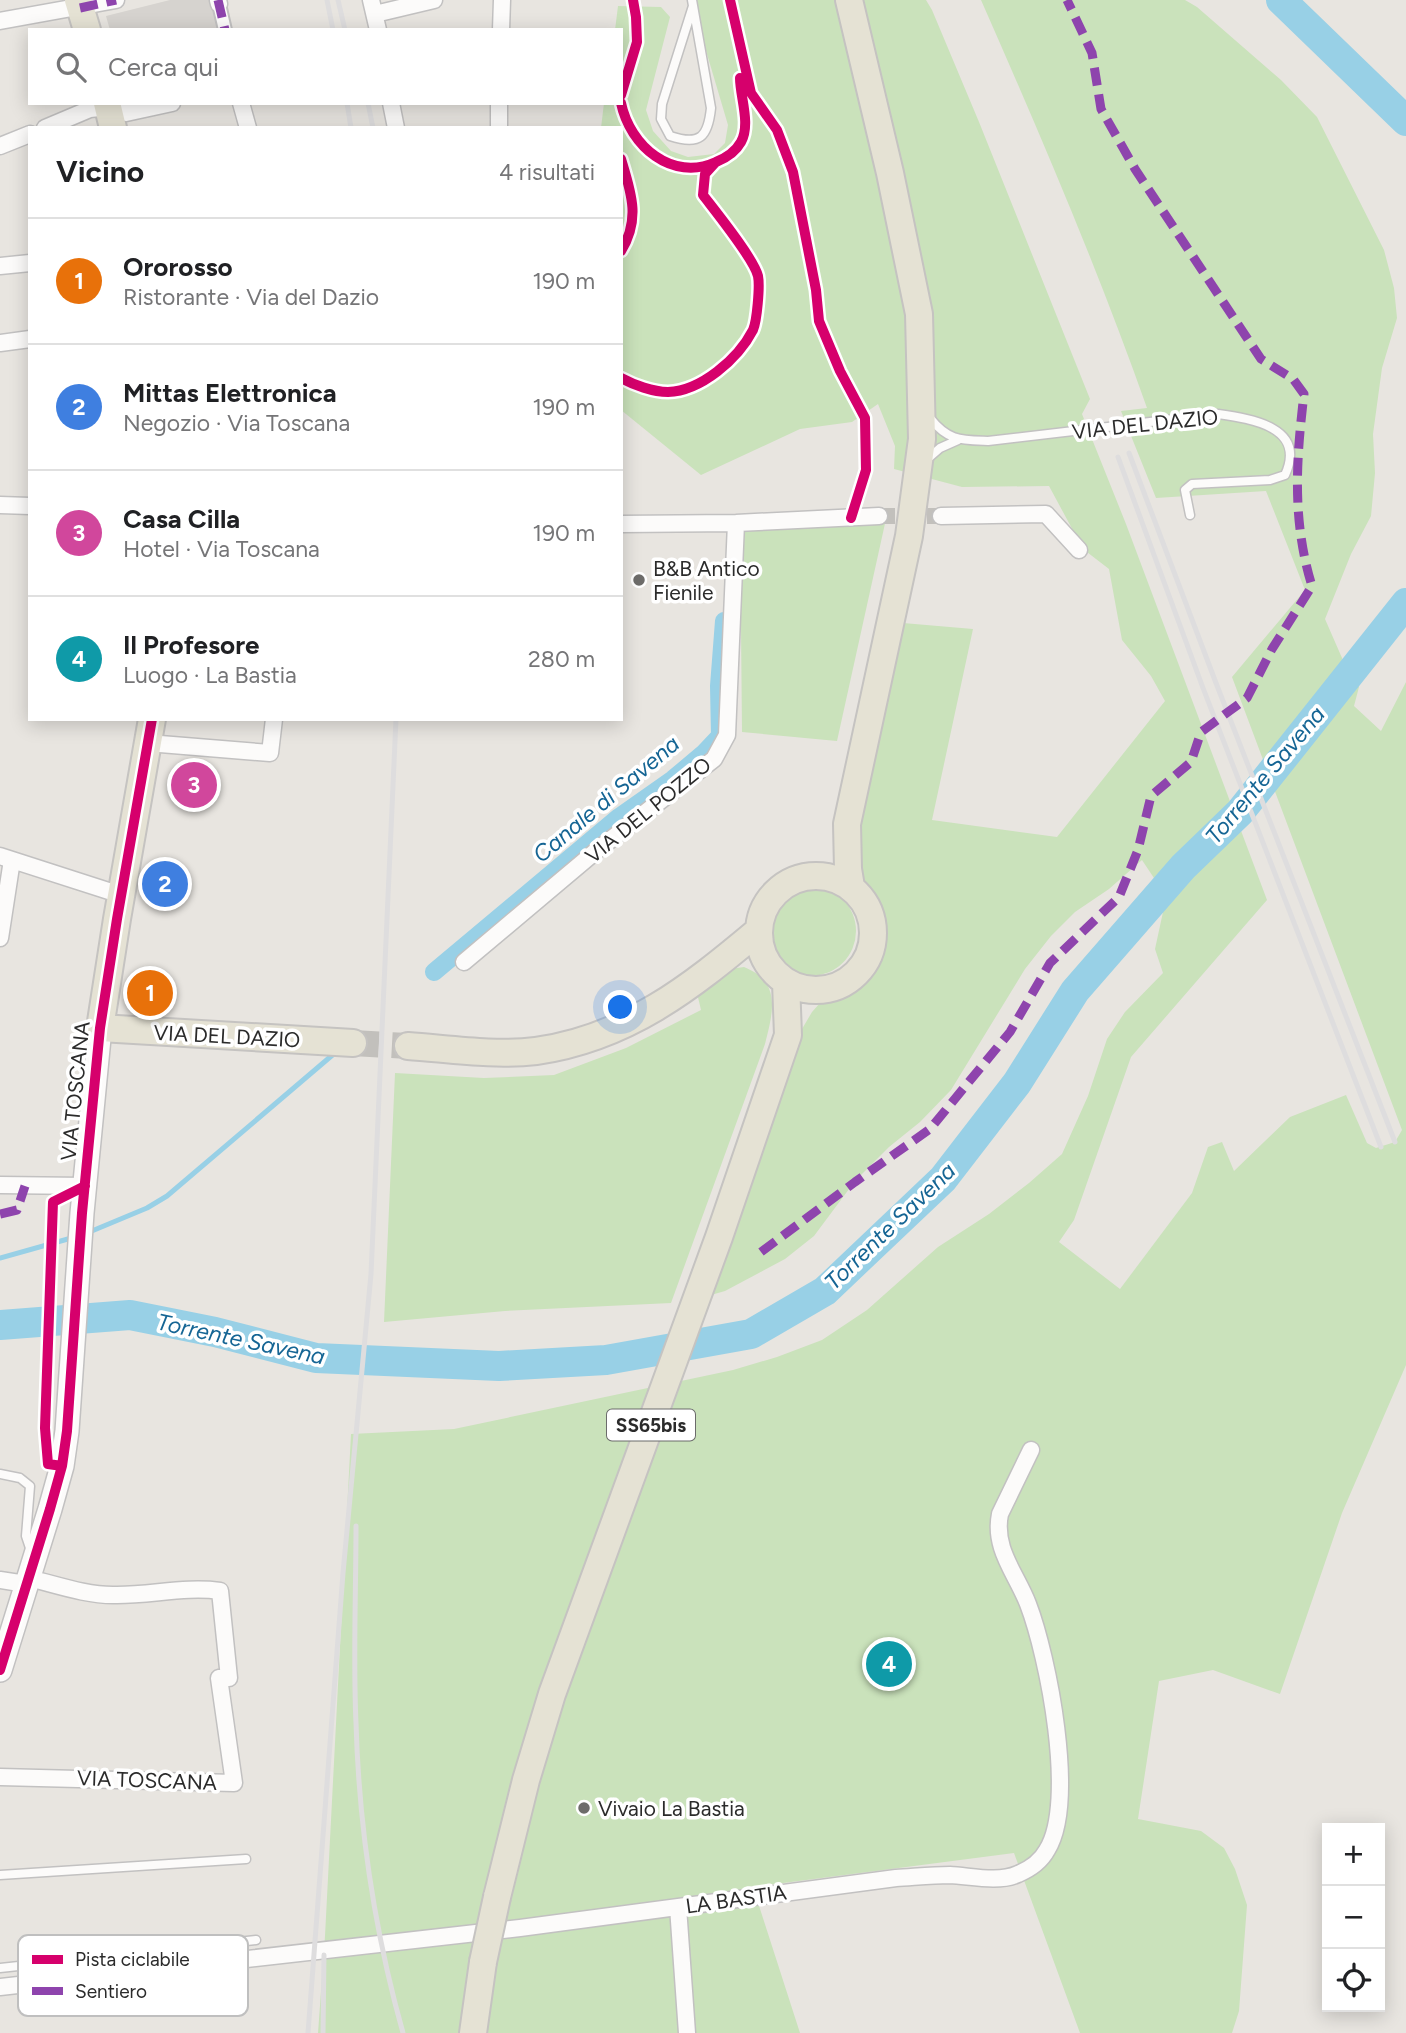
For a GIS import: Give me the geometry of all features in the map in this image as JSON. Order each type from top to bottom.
[{"type":"main road","points":[[849,0],[890,173],[919,314],[922,405],[922,439],[909,536],[847,824],[851,887]]},
{"type":"main road","name":"VIA TOSCANA","points":[[0,1670],[62,1466],[100,1028],[150,731]]},
{"type":"main road","points":[[810,876],[847,824]]},
{"type":"main road","points":[[713,968],[748,962],[777,973],[804,989],[824,990],[840,985],[854,976],[865,963],[872,947],[874,931],[871,914],[863,899],[851,887],[825,876],[797,878],[774,893],[761,917],[758,931],[760,948],[777,973]]},
{"type":"main road","points":[[408,1046],[534,1051],[590,1039],[647,1014],[713,968],[758,931]]},
{"type":"main road","name":"SS65bis","points":[[777,973],[788,1035]]},
{"type":"main road","name":"SS65bis","points":[[473,2033],[483,1962],[497,1897],[537,1743],[567,1651],[719,1237],[788,1035],[824,990]]},
{"type":"main road","name":"VIA DEL DAZIO","points":[[100,1028],[353,1043]]},
{"type":"street","points":[[0,22],[82,13],[116,0]]},
{"type":"street","points":[[375,15],[434,0]]},
{"type":"street","points":[[501,28],[502,0]]},
{"type":"street","points":[[218,2],[224,28]]},
{"type":"street","points":[[50,126],[80,112],[99,108],[109,114],[163,105]]},
{"type":"street","points":[[241,105],[247,126]]},
{"type":"street","points":[[391,105],[396,126]]},
{"type":"street","points":[[499,105],[499,126]]},
{"type":"street","points":[[0,146],[28,135]]},
{"type":"street","points":[[0,266],[28,263]]},
{"type":"street","points":[[0,343],[28,339]]},
{"type":"street","points":[[0,505],[28,506]]},
{"type":"street","points":[[941,516],[1046,513],[1079,550]]},
{"type":"street","points":[[623,524],[736,523],[879,516]]},
{"type":"street","name":"VIA DEL POZZO","points":[[464,962],[596,850],[714,759],[727,735],[736,523]]},
{"type":"street","name":"VIA TOSCANA","points":[[150,731],[271,753],[274,721]]},
{"type":"street","points":[[0,938],[6,858],[121,895]]},
{"type":"street","points":[[0,1185],[85,1186]]},
{"type":"street","name":"LA BASTIA","points":[[248,1959],[442,1937],[896,1878],[947,1875],[1009,1878],[1022,1872],[1041,1858],[1048,1849],[1058,1818],[1058,1738],[1040,1647],[1028,1604],[999,1541],[998,1525],[1031,1450]]},
{"type":"street","points":[[0,1580],[29,1573]]},
{"type":"street","name":"VIA TOSCANA","points":[[0,1777],[234,1783],[219,1678],[229,1678],[220,1591],[202,1588],[112,1595],[76,1590],[29,1573]]},
{"type":"street","points":[[678,1907],[687,2033]]},
{"type":"street","name":"LA BASTIA","points":[[0,1987],[18,1985]]},
{"type":"lane","points":[[693,3],[711,108],[709,126],[704,135],[694,141],[687,141],[670,136],[661,119],[662,104],[693,3]]},
{"type":"lane","points":[[922,405],[936,426],[958,440]]},
{"type":"lane","name":"VIA DEL DAZIO","points":[[958,440],[988,441],[1218,414],[1251,419],[1274,427],[1287,440],[1291,463],[1285,475],[1270,480],[1192,484],[1185,490],[1190,515]]},
{"type":"lane","points":[[918,467],[940,448],[958,440]]},
{"type":"lane","name":"VIA TOSCANA","points":[[0,1474],[20,1478],[30,1486],[26,1536],[29,1573]]},
{"type":"lane","points":[[0,1875],[246,1859]]},
{"type":"lane","points":[[248,1941],[256,1940]]},
{"type":"lane","points":[[0,1968],[18,1966]]},
{"type":"green space","points":[[691,0],[926,0],[979,122],[1090,399],[1082,414],[1267,900],[1131,1057],[1074,1220],[1059,1242],[1120,1289],[1192,1193],[1208,1147],[1222,1142],[1234,1171],[1290,1117],[1346,1095],[1367,1143],[1376,1148],[1395,1142],[1402,1130],[1232,677],[1305,590],[1266,491],[1156,498],[1121,411],[1147,408],[1068,202],[981,0],[1185,0],[1197,7],[1281,80],[1317,117],[1384,250],[1394,288],[1397,318],[1382,368],[1373,434],[1375,473],[1371,516],[1351,554],[1325,619],[1349,674],[1359,687],[1354,706],[1381,731],[1406,682],[1406,1365],[1342,1513],[1280,1694],[1213,1670],[1159,1681],[1138,1819],[1201,1831],[1224,1848],[1235,1869],[1247,1905],[1239,2011],[1232,2033],[1080,2033],[1014,1853],[753,1887],[800,2033],[318,2033],[351,1434],[454,1429],[733,1370],[822,1340],[867,1310],[938,1247],[989,1214],[1062,1154],[1088,1096],[1107,1039],[1125,1012],[1163,973],[1155,949],[1163,912],[1154,878],[1142,860],[1109,889],[1075,912],[1051,936],[1025,969],[951,1090],[855,1181],[814,1236],[785,1259],[725,1291],[711,1295],[802,1029],[820,1003],[844,991],[866,972],[878,947],[881,933],[878,910],[857,872],[854,848],[903,623],[973,629],[932,820],[1057,837],[1165,701],[1151,676],[1122,640],[1109,569],[1083,549],[1049,486],[962,487],[894,469],[895,446],[878,404],[852,422],[800,429],[701,475],[623,412],[623,126],[601,126],[604,105],[623,105],[623,28],[615,28],[618,6],[661,7],[670,17],[646,110],[653,131],[671,151],[688,157],[714,154],[725,143],[728,125]]},
{"type":"green space","points":[[886,519],[837,741],[742,732],[740,525]]},
{"type":"green space","points":[[811,886],[836,894],[848,906],[856,931],[848,956],[836,968],[811,976],[786,968],[774,956],[766,931],[774,906],[786,894]]},
{"type":"green space","points":[[744,967],[756,973],[769,990],[772,1010],[768,1032],[671,1303],[505,1311],[384,1322],[395,1073],[484,1078],[554,1075],[626,1048],[701,1010],[697,993],[730,969]]},
{"type":"shaded area","points":[[170,0],[211,0],[217,28],[109,28],[106,16]]},
{"type":"waterway","name":"Torrente Savena","points":[[1281,0],[1406,121]]},
{"type":"waterway","name":"Torrente Savena","points":[[0,1325],[130,1315],[215,1332],[316,1358],[499,1366],[606,1360],[751,1334],[825,1291],[943,1179],[1017,1083],[1075,991],[1183,867],[1240,812],[1406,603]]},
{"type":"waterway","name":"Canale di Savena","points":[[434,972],[619,817],[673,779],[720,736],[719,686],[724,621]]},
{"type":"waterway","name":"Canale di Savena","points":[[87,1233],[147,1208],[167,1196],[336,1052]]},
{"type":"waterway","name":"Canale di Savena","points":[[0,1258],[75,1237]]},
{"type":"tunnel","points":[[879,516],[941,516]]},
{"type":"tunnel","points":[[353,1043],[408,1046]]},
{"type":"railway","points":[[327,0],[333,28]]},
{"type":"railway","points":[[338,0],[345,28]]},
{"type":"railway","points":[[347,105],[351,126]]},
{"type":"railway","points":[[368,105],[373,126]]},
{"type":"railway","points":[[1129,453],[1395,1142]]},
{"type":"railway","points":[[1118,457],[1203,688],[1381,1147]]},
{"type":"railway","points":[[308,2033],[343,1573],[371,1274],[396,721]]},
{"type":"railway","points":[[356,1526],[355,1699],[361,1801],[370,1880],[384,1957],[403,2033]]},
{"type":"railway","points":[[323,2033],[324,1955]]},
{"type":"marked path","points":[[80,8],[116,0]]},
{"type":"marked path","points":[[218,0],[225,28]]},
{"type":"marked path","points":[[761,1252],[930,1129],[1010,1032],[1050,963],[1119,897],[1138,850],[1151,796],[1191,762],[1201,732],[1247,698],[1272,649],[1312,586],[1301,538],[1298,491],[1304,394],[1293,379],[1261,359],[1135,169],[1101,109],[1092,53],[1067,0]]},
{"type":"marked path","points":[[0,1214],[17,1210],[25,1186]]},
{"type":"cycle path","points":[[623,88],[637,42],[633,0]]},
{"type":"cycle path","points":[[730,0],[751,93],[777,130],[793,172],[816,290],[819,321],[840,371],[865,418],[866,470],[851,518]]},
{"type":"cycle path","points":[[622,105],[633,133],[655,156],[684,167],[700,167],[723,158],[741,142],[745,119],[740,78]]},
{"type":"cycle path","points":[[623,379],[662,392],[693,386],[728,362],[753,330],[758,303],[758,276],[742,247],[703,195],[705,174],[715,163]]},
{"type":"cycle path","points":[[623,166],[632,205],[631,228],[623,247]]},
{"type":"cycle path","points":[[0,1670],[62,1466],[100,1028],[152,721]]},
{"type":"cycle path","points":[[62,1466],[48,1464],[45,1428],[53,1202],[85,1186]]},
{"type":"place","name":"B&B Antico Fienile","points":[[639,580]]},
{"type":"place","name":"Casa Cilla","points":[[194,785]]},
{"type":"place","name":"Mittas Elettronica","points":[[165,884]]},
{"type":"place","name":"Ororosso","points":[[150,993]]},
{"type":"place","name":"Il Profesore","points":[[889,1664]]},
{"type":"place","name":"Vivaio La Bastia","points":[[584,1808]]}]
